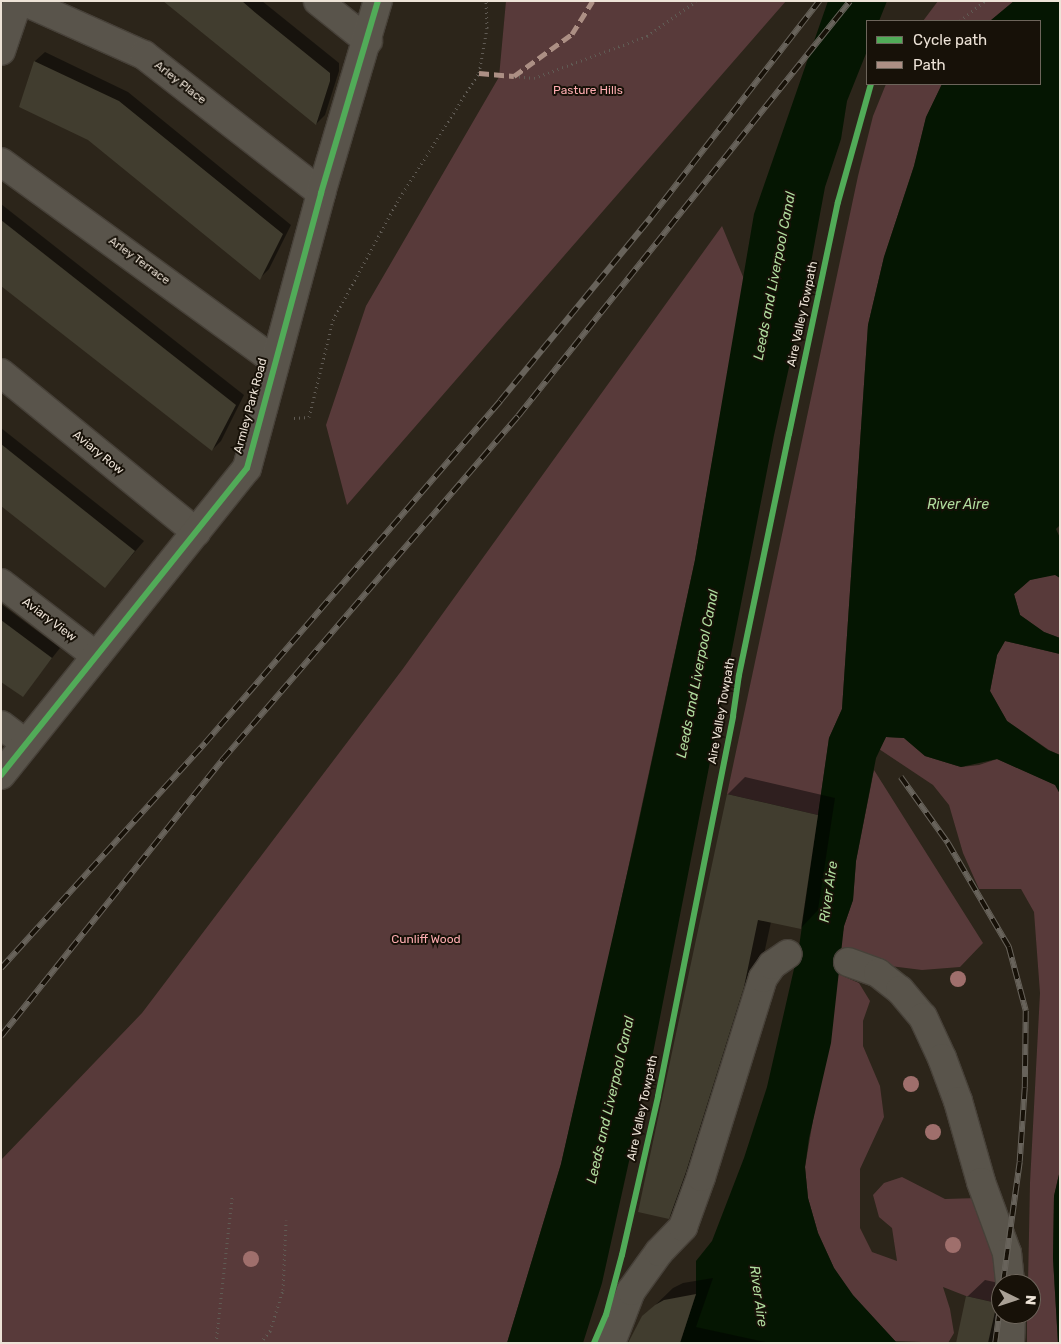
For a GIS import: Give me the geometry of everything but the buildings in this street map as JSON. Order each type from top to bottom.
[{"type":"street","points":[[1,51],[18,1]]},
{"type":"street","name":"Arley Place","points":[[23,1],[144,55],[321,193]]},
{"type":"street","points":[[318,1],[368,41]]},
{"type":"street","name":"Armley Park Road","points":[[1,776],[247,468],[321,193],[368,41],[378,1]]},
{"type":"street","name":"Arley Terrace","points":[[1,162],[107,237],[275,361]]},
{"type":"street","name":"Aviary Row","points":[[1,373],[196,532]]},
{"type":"street","name":"Aviary View","points":[[1,583],[96,656]]},
{"type":"street","points":[[1,726],[26,744]]},
{"type":"street","points":[[611,1343],[630,1291],[659,1252],[683,1227],[701,1177],[763,978],[772,965],[788,954]]},
{"type":"street","points":[[848,962],[878,973],[900,990],[922,1017],[942,1058],[958,1101],[981,1182],[1007,1253],[1009,1274]]},
{"type":"street","points":[[1010,1343],[1011,1324]]},
{"type":"path","points":[[261,420],[309,416],[333,320],[398,202],[478,73],[487,28],[486,1]]},
{"type":"path","points":[[514,76],[534,78],[647,36],[696,1]]},
{"type":"path","points":[[961,20],[985,1]]},
{"type":"path","points":[[216,1343],[232,1197]]},
{"type":"path","points":[[260,1343],[270,1330],[283,1290],[286,1220]]},
{"type":"green space","name":"Pasture Hills","points":[[506,1],[786,1],[347,505],[326,425],[366,306],[499,77]]},
{"type":"green space","points":[[938,1],[1014,1],[991,20],[924,20]]},
{"type":"green space","points":[[886,85],[942,85],[926,118],[914,166],[884,257],[868,325],[842,709],[829,738],[818,815],[727,794],[858,176],[873,116]]},
{"type":"green space","name":"Cunliff Wood","points":[[722,226],[744,279],[695,560],[608,961],[561,1164],[507,1343],[1,1343],[1,1160],[142,1013],[402,670]]},
{"type":"green space","points":[[1055,574],[1060,578],[1060,638],[1044,632],[1020,615],[1014,594],[1030,580]]},
{"type":"green space","points":[[1005,641],[1060,654],[1060,755],[1049,750],[1007,721],[990,691],[997,655]]},
{"type":"green space","points":[[886,737],[904,738],[925,756],[961,767],[979,765],[997,759],[1056,785],[1060,794],[1060,1170],[1054,1196],[1053,1258],[1058,1343],[1027,1343],[1027,1324],[1041,1324],[1041,1274],[1028,1274],[1030,1183],[1040,993],[1034,912],[1021,889],[979,889],[963,853],[949,805],[933,785],[879,749]]},
{"type":"green space","points":[[874,770],[983,943],[960,967],[922,970],[890,966],[840,948],[844,926],[853,900],[856,861]]},
{"type":"green space","points":[[838,974],[859,983],[870,1001],[863,1021],[863,1046],[880,1086],[884,1117],[860,1169],[860,1228],[872,1252],[897,1261],[892,1228],[879,1217],[873,1195],[884,1183],[902,1177],[945,1199],[978,1198],[991,1222],[997,1274],[991,1274],[991,1302],[966,1296],[943,1287],[950,1309],[954,1333],[948,1343],[895,1341],[852,1295],[834,1268],[818,1233],[808,1198],[805,1167]]},
{"type":"water","name":"Leeds and Liverpool Canal","points":[[828,1],[887,1],[879,20],[866,20],[866,54],[847,101],[841,139],[825,187],[805,295],[774,435],[653,1053],[602,1283],[583,1343],[507,1343],[561,1164],[637,830],[695,560],[754,214]]},
{"type":"water","name":"River Aire","points":[[1014,1],[1060,1],[1060,525],[1056,529],[1060,538],[1060,578],[1055,575],[1030,580],[1014,594],[1020,615],[1044,632],[1060,638],[1060,654],[1005,641],[997,655],[990,691],[1007,721],[1048,750],[1060,755],[1060,794],[1055,785],[997,759],[961,767],[925,756],[904,738],[886,737],[876,758],[856,861],[853,900],[844,926],[831,1043],[809,1138],[805,1167],[808,1198],[818,1233],[834,1268],[853,1295],[897,1343],[680,1343],[696,1294],[696,1261],[712,1241],[744,1158],[767,1087],[799,947],[829,738],[842,709],[868,325],[884,257],[914,166],[926,117],[942,85],[1041,85],[1041,20],[991,20]]},
{"type":"water","points":[[1060,1170],[1060,1343],[1058,1343],[1053,1258],[1054,1196]]},
{"type":"railway","points":[[1,968],[205,743],[500,401],[651,217],[819,1]]},
{"type":"railway","points":[[1,1036],[223,759],[518,416],[850,1]]},
{"type":"railway","points":[[901,777],[948,843],[1009,947],[1026,1011],[1025,1088],[1020,1162],[1004,1274]]},
{"type":"railway","points":[[995,1343],[998,1324]]},
{"type":"marked path","points":[[479,73],[514,76],[572,34],[593,1]]},
{"type":"cycle path","points":[[1,775],[247,468],[321,193],[378,1]]},
{"type":"cycle path","name":"Aire Valley Towpath","points":[[594,1343],[606,1315],[622,1255],[658,1096],[733,716],[739,675],[789,434],[838,202],[871,85]]}]
